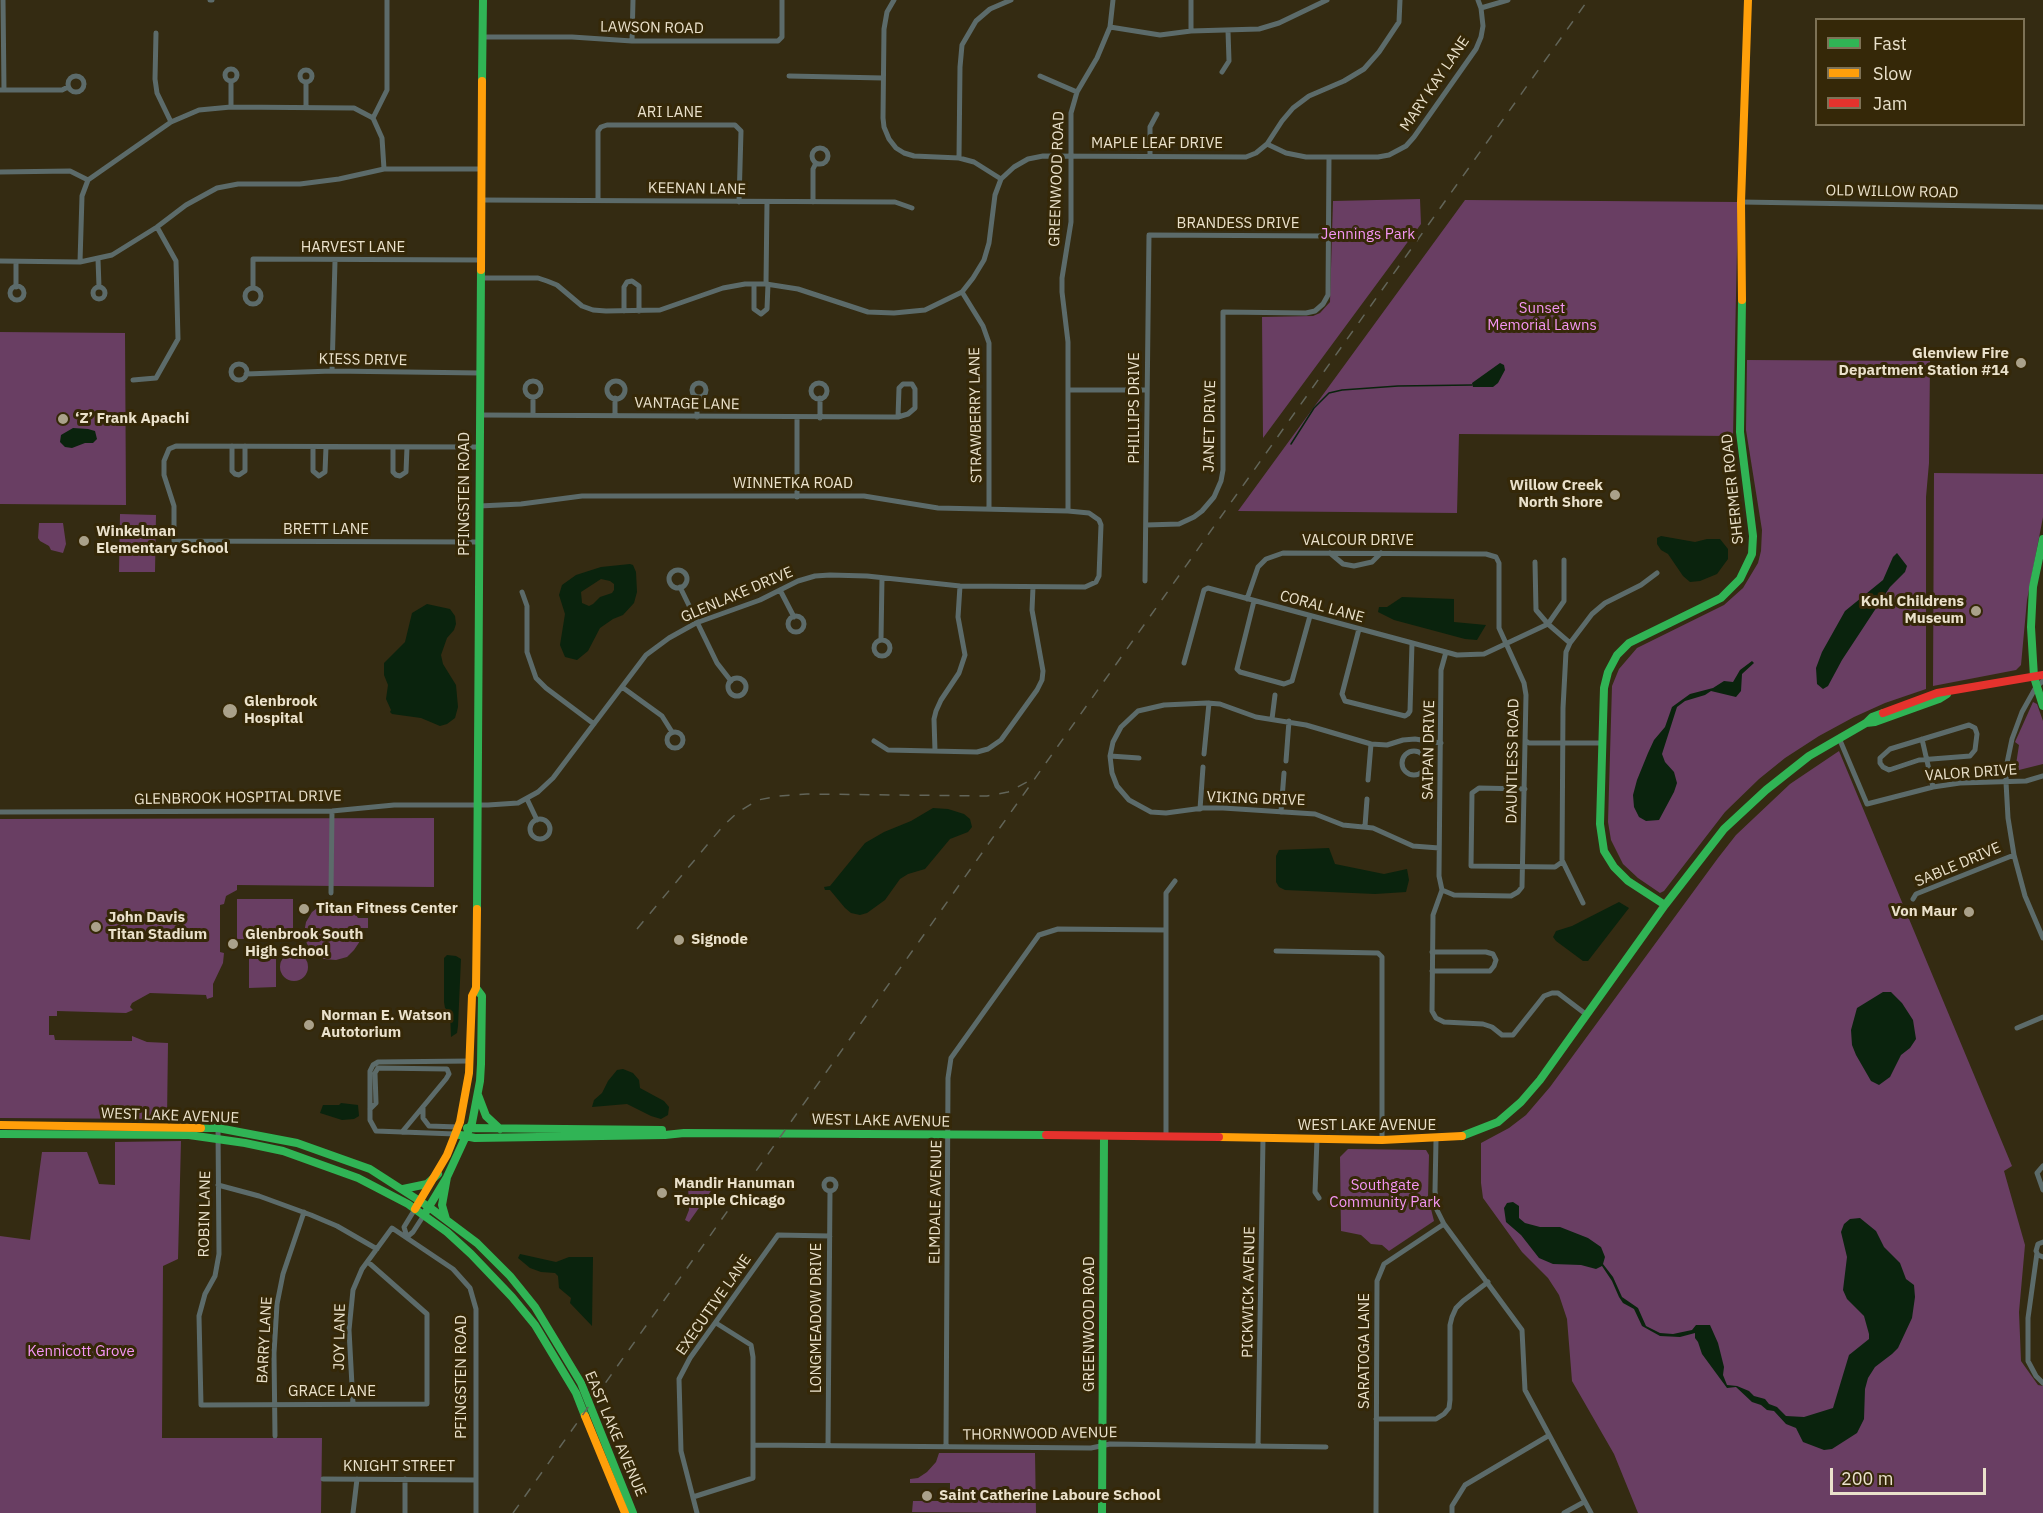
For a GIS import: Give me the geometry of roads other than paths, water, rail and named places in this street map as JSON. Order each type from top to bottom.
[{"type":"main road","name":"PFINGSTEN ROAD","points":[[415,1209],[438,1174],[456,1131],[466,1099],[472,996],[476,988],[483,0]]},
{"type":"main road","name":"SHERMER ROAD","points":[[1665,905],[1628,881],[1614,867],[1604,851],[1600,824],[1604,688],[1608,672],[1617,655],[1629,644],[1721,598],[1740,579],[1752,554],[1753,536],[1740,432],[1741,202],[1748,0]]},
{"type":"main road","points":[[2043,539],[2033,587],[2031,612],[2032,658],[2039,676],[2036,687],[2043,706]]},
{"type":"main road","points":[[2018,680],[2032,658]]},
{"type":"main road","name":"WEST LAKE AVENUE","points":[[456,1131],[636,1130],[684,1133],[1166,1136],[1382,1140],[1458,1138],[1498,1122],[1521,1102],[1540,1080],[1665,905],[1724,829],[1766,790],[1809,756],[1866,723],[1872,717],[1937,693],[1948,693],[2039,676]]},
{"type":"main road","name":"PFINGSTEN ROAD","points":[[424,1215],[447,1177],[468,1132],[478,1094],[482,996],[476,988]]},
{"type":"main road","points":[[478,1094],[486,1116],[501,1130]]},
{"type":"main road","name":"WEST LAKE AVENUE","points":[[0,1125],[218,1128],[280,1139],[326,1152],[370,1169],[429,1207]]},
{"type":"main road","name":"WEST LAKE AVENUE","points":[[468,1132],[476,1138],[684,1133]]},
{"type":"main road","name":"WEST LAKE AVENUE","points":[[0,1134],[102,1133],[189,1136],[283,1151],[309,1159],[385,1191],[424,1215]]},
{"type":"main road","name":"GREENWOOD ROAD","points":[[1102,1513],[1104,1136]]},
{"type":"main road","points":[[403,1189],[427,1184],[438,1174]]},
{"type":"main road","points":[[446,1219],[442,1205],[447,1177]]},
{"type":"main road","name":"EAST LAKE AVENUE","points":[[429,1207],[477,1243],[510,1276],[546,1324],[581,1383],[633,1513]]},
{"type":"main road","name":"EAST LAKE AVENUE","points":[[424,1215],[447,1232],[493,1275],[535,1325],[576,1393],[625,1513]]},
{"type":"street","points":[[3,0],[2,90],[62,90],[69,87]]},
{"type":"street","points":[[374,118],[387,90],[387,0]]},
{"type":"street","points":[[632,40],[633,0]]},
{"type":"street","name":"LAWSON ROAD","points":[[483,37],[778,41],[782,37],[782,0]]},
{"type":"street","points":[[481,278],[538,278],[557,285],[571,298],[593,310],[624,311],[660,310],[723,288],[754,284],[798,289],[868,312],[894,313],[926,310],[962,292],[984,260],[989,243],[995,195],[1001,179],[974,162],[959,158],[914,156],[896,148],[889,139],[884,127],[884,29],[887,12],[894,0]]},
{"type":"street","points":[[959,158],[962,45],[976,21],[990,9],[1011,0]]},
{"type":"street","name":"GREENWOOD ROAD","points":[[1068,511],[1068,342],[1062,278],[1071,222],[1071,113],[1077,92],[1097,58],[1110,27],[1113,0]]},
{"type":"street","points":[[1191,0],[1191,31]]},
{"type":"street","points":[[1110,27],[1160,35],[1191,31],[1259,29],[1279,23],[1327,0]]},
{"type":"street","name":"MAPLE LEAF DRIVE","points":[[1001,179],[1014,167],[1028,159],[1043,156],[1246,157],[1256,153],[1267,144],[1293,108],[1309,96],[1344,81],[1364,69],[1379,52],[1399,22],[1400,0]]},
{"type":"street","name":"MARY KAY LANE","points":[[1267,144],[1286,153],[1306,157],[1378,157],[1389,155],[1406,146],[1476,49],[1483,26],[1478,0]]},
{"type":"street","points":[[1481,8],[1508,0]]},
{"type":"street","points":[[1222,72],[1229,61],[1228,31]]},
{"type":"street","points":[[156,33],[157,93],[171,122]]},
{"type":"street","points":[[789,76],[883,78]]},
{"type":"street","points":[[1040,76],[1077,92]]},
{"type":"street","points":[[231,81],[231,107]]},
{"type":"street","points":[[306,82],[306,106]]},
{"type":"street","points":[[80,262],[82,196],[88,180],[171,122],[199,110],[231,107],[306,106],[354,108],[374,118],[382,138],[384,169]]},
{"type":"street","points":[[1150,156],[1150,127],[1157,114]]},
{"type":"street","name":"ARI LANE","points":[[598,200],[598,131],[600,127],[607,125],[735,125],[740,129],[740,202]]},
{"type":"street","points":[[1327,237],[1329,157]]},
{"type":"street","points":[[813,202],[813,169],[816,163]]},
{"type":"street","points":[[0,261],[80,262],[98,259],[126,248],[186,205],[217,188],[238,184],[300,184],[339,179],[384,169],[482,169]]},
{"type":"street","points":[[0,172],[70,171],[88,180]]},
{"type":"street","name":"KEENAN LANE","points":[[481,200],[895,202],[912,208]]},
{"type":"street","points":[[754,284],[754,309],[760,314],[767,309],[767,202]]},
{"type":"street","name":"OLD WILLOW ROAD","points":[[1741,202],[2043,207]]},
{"type":"street","points":[[133,380],[156,378],[178,339],[176,261],[157,227]]},
{"type":"street","name":"BRANDESS DRIVE","points":[[1149,235],[1327,237]]},
{"type":"street","name":"PHILLIPS DRIVE","points":[[1145,581],[1149,235]]},
{"type":"street","name":"JANET DRIVE","points":[[1146,525],[1179,524],[1194,516],[1202,511],[1214,497],[1221,481],[1223,470],[1223,312],[1306,313],[1315,311],[1328,295],[1327,237]]},
{"type":"street","points":[[98,259],[99,287]]},
{"type":"street","name":"HARVEST LANE","points":[[253,287],[253,260],[481,260]]},
{"type":"street","points":[[332,371],[335,261]]},
{"type":"street","points":[[16,262],[16,287]]},
{"type":"street","points":[[624,311],[624,287],[627,282],[632,281],[639,286],[639,311]]},
{"type":"street","name":"STRAWBERRY LANE","points":[[962,292],[983,326],[988,344],[989,508]]},
{"type":"street","name":"KIESS DRIVE","points":[[246,374],[332,371],[480,373]]},
{"type":"street","points":[[903,384],[912,384],[915,388],[915,408],[913,412],[896,417],[899,388],[903,384]]},
{"type":"street","points":[[1068,390],[1146,390]]},
{"type":"street","points":[[533,398],[533,415]]},
{"type":"street","points":[[615,398],[615,415]]},
{"type":"street","points":[[697,398],[697,417]]},
{"type":"street","points":[[820,398],[820,418]]},
{"type":"street","name":"VANTAGE LANE","points":[[480,415],[896,417]]},
{"type":"street","points":[[796,497],[797,417]]},
{"type":"street","name":"BRETT LANE","points":[[231,446],[176,446],[165,454],[164,475],[174,506],[174,541],[478,542]]},
{"type":"street","points":[[246,446],[245,471],[239,475],[235,474],[232,471],[231,446],[246,446],[313,447],[479,447]]},
{"type":"street","points":[[313,447],[313,471],[319,476],[325,472],[326,447]]},
{"type":"street","points":[[393,447],[393,472],[400,476],[407,469],[407,447]]},
{"type":"street","name":"WINNETKA ROAD","points":[[479,506],[521,504],[582,496],[864,496],[939,508],[1068,511],[1095,516],[1101,525]]},
{"type":"street","name":"GLENLAKE DRIVE","points":[[476,805],[505,805],[527,799],[553,778],[646,655],[669,638],[696,623],[760,600],[798,581],[815,576],[882,578],[960,586],[1085,587],[1096,582],[1099,576],[1101,525]]},
{"type":"street","name":"VALCOUR DRIVE","points":[[1247,599],[1254,574],[1266,559],[1283,553],[1486,554],[1496,557]]},
{"type":"street","points":[[1330,553],[1343,564],[1354,566],[1372,562],[1381,553]]},
{"type":"street","name":"DAUNTLESS ROAD","points":[[1442,890],[1454,895],[1513,895],[1522,887],[1526,695],[1524,683],[1506,645],[1498,621],[1499,563],[1496,557]]},
{"type":"street","points":[[1548,624],[1564,601],[1564,560]]},
{"type":"street","points":[[1535,562],[1536,610],[1570,643]]},
{"type":"street","points":[[1583,903],[1562,862],[1562,743],[1566,652],[1592,614],[1657,573]]},
{"type":"street","points":[[881,639],[882,578]]},
{"type":"street","points":[[935,751],[936,711],[940,700],[959,673],[965,655],[958,617],[960,586]]},
{"type":"street","points":[[680,587],[717,663],[731,681]]},
{"type":"street","points":[[874,741],[888,750],[977,752],[995,746],[1037,690],[1043,671],[1032,610],[1033,587]]},
{"type":"street","name":"CORAL LANE","points":[[1184,663],[1204,590],[1208,588],[1457,655],[1475,655],[1506,645],[1548,624]]},
{"type":"street","points":[[780,590],[794,616]]},
{"type":"street","points":[[522,592],[527,606],[527,652],[536,678],[594,724]]},
{"type":"street","points":[[1254,601],[1237,669],[1240,672],[1284,684],[1292,681],[1310,616]]},
{"type":"street","points":[[1359,629],[1342,694],[1345,701],[1405,716],[1408,714],[1410,711],[1412,644]]},
{"type":"street","name":"SAIPAN DRIVE","points":[[1442,890],[1438,876],[1441,670],[1446,652]]},
{"type":"street","points":[[2043,681],[2036,687],[2022,712],[2012,739],[2006,782],[2008,818],[2014,855],[2025,896],[2043,938]]},
{"type":"street","points":[[622,687],[662,716],[672,732]]},
{"type":"street","points":[[1272,719],[1275,695]]},
{"type":"street","points":[[1204,754],[1209,703]]},
{"type":"street","points":[[1139,758],[1110,756],[1113,742],[1121,727],[1138,711],[1164,705],[1220,704],[1256,717],[1289,721],[1371,744],[1387,745],[1415,739],[1441,743]]},
{"type":"street","points":[[1286,760],[1289,721]]},
{"type":"street","points":[[1969,725],[1975,728],[1977,734],[1975,750],[1970,756],[1927,759],[1889,770],[1880,763],[1880,758],[1890,749],[1969,725]]},
{"type":"street","name":"VALOR DRIVE","points":[[1839,738],[1867,804],[1933,787],[1960,783],[2026,781],[2043,776]]},
{"type":"street","points":[[1415,739],[1415,752]]},
{"type":"street","points":[[1922,739],[1933,787]]},
{"type":"street","points":[[1526,741],[1529,743],[1602,743]]},
{"type":"street","points":[[1368,780],[1371,744]]},
{"type":"street","points":[[1415,752],[1422,756],[1425,764],[1422,772],[1413,775],[1405,771],[1402,763],[1406,755],[1415,752]]},
{"type":"street","name":"VIKING DRIVE","points":[[1110,756],[1112,773],[1117,786],[1129,800],[1139,807],[1160,813],[1200,809],[1315,814],[1334,823],[1373,828],[1413,846],[1439,848]]},
{"type":"street","points":[[1200,809],[1203,767]]},
{"type":"street","points":[[1281,812],[1284,773]]},
{"type":"street","points":[[1525,789],[1479,788],[1472,793],[1471,866],[1555,867],[1562,862]]},
{"type":"street","points":[[527,799],[537,820]]},
{"type":"street","points":[[1365,826],[1367,799]]},
{"type":"street","name":"GLENBROOK HOSPITAL DRIVE","points":[[0,812],[332,811],[394,804],[476,805]]},
{"type":"street","points":[[331,893],[332,811]]},
{"type":"street","name":"SABLE DRIVE","points":[[1913,899],[1916,894],[2014,855]]},
{"type":"street","points":[[1166,1136],[1166,893],[1175,881]]},
{"type":"street","points":[[1442,890],[1433,915],[1432,1011],[1436,1018],[1444,1022],[1484,1024],[1502,1035],[1513,1035],[1544,996],[1552,993],[1558,993],[1587,1015]]},
{"type":"street","points":[[2034,918],[2043,916]]},
{"type":"street","name":"ELMDALE AVENUE","points":[[946,1447],[948,1078],[951,1058],[1039,935],[1058,929],[1167,930]]},
{"type":"street","points":[[1276,951],[1378,953],[1382,957],[1382,1140]]},
{"type":"street","points":[[1432,952],[1486,952],[1493,954],[1496,960],[1490,971],[1432,971]]},
{"type":"street","points":[[2017,1028],[2043,1017]]},
{"type":"street","points":[[370,1109],[369,1074],[375,1063],[470,1061]]},
{"type":"street","points":[[370,1109],[376,1103],[375,1072],[378,1068],[447,1069],[448,1076],[402,1132]]},
{"type":"street","points":[[423,1107],[423,1118],[429,1126],[456,1131]]},
{"type":"street","name":"WEST LAKE AVENUE","points":[[370,1109],[371,1123],[376,1131],[456,1131]]},
{"type":"street","name":"ROBIN LANE","points":[[201,1405],[199,1316],[205,1294],[215,1276],[219,1254],[218,1128]]},
{"type":"street","name":"PICKWICK AVENUE","points":[[1258,1446],[1263,1138]]},
{"type":"street","points":[[1317,1139],[1316,1192],[1319,1198]]},
{"type":"street","points":[[1436,1140],[1437,1210],[1444,1224],[1522,1330],[1525,1390],[1590,1513]]},
{"type":"street","points":[[2043,1166],[2037,1173],[2043,1190]]},
{"type":"street","points":[[218,1185],[260,1196],[304,1212],[337,1226],[377,1249]]},
{"type":"street","name":"LONGMEADOW DRIVE","points":[[828,1446],[830,1191]]},
{"type":"street","name":"PFINGSTEN ROAD","points":[[415,1209],[404,1227],[407,1237],[453,1269],[470,1288],[476,1309],[476,1513]]},
{"type":"street","name":"BARRY LANE","points":[[275,1436],[274,1353],[277,1304],[283,1274],[304,1212]]},
{"type":"street","name":"PFINGSTEN ROAD","points":[[407,1237],[424,1215]]},
{"type":"street","name":"SARATOGA LANE","points":[[1376,1513],[1377,1281],[1384,1264],[1444,1224]]},
{"type":"street","name":"JOY LANE","points":[[353,1404],[349,1330],[353,1290],[362,1269],[392,1228],[407,1237]]},
{"type":"street","name":"EXECUTIVE LANE","points":[[697,1513],[681,1451],[680,1378],[690,1358],[778,1235],[830,1236]]},
{"type":"street","points":[[2043,1242],[2037,1246],[2028,1318],[2028,1361],[2036,1376],[2043,1383]]},
{"type":"street","points":[[2037,1253],[2043,1257]]},
{"type":"street","name":"GRACE LANE","points":[[201,1405],[427,1404],[427,1314],[368,1262]]},
{"type":"street","points":[[1376,1419],[1436,1419],[1449,1408],[1452,1317],[1456,1308],[1463,1301],[1488,1282]]},
{"type":"street","points":[[693,1497],[753,1478],[753,1357],[751,1345],[716,1323]]},
{"type":"street","points":[[2036,1376],[2043,1373]]},
{"type":"street","points":[[1452,1513],[1452,1506],[1465,1485],[1548,1436]]},
{"type":"street","name":"THORNWOOD AVENUE","points":[[753,1445],[1091,1448],[1110,1444],[1326,1447]]},
{"type":"street","name":"KNIGHT STREET","points":[[323,1479],[476,1480]]},
{"type":"street","points":[[353,1513],[357,1479]]},
{"type":"street","points":[[405,1479],[405,1513]]},
{"type":"street","points":[[1564,1513],[1584,1502]]},
{"type":"waterway","points":[[1291,444],[1314,408],[1329,393],[1398,386],[1472,385]]},
{"type":"railway","points":[[513,1513],[1588,0]]},
{"type":"railway","points":[[637,929],[723,826],[738,812],[758,800],[807,794],[987,796],[1008,792],[1029,781]]},
{"type":"place","name":"Glenview Fire Department Station #14","points":[[2021,363]]},
{"type":"place","name":"‘Z’ Frank Apachi","points":[[63,419]]},
{"type":"place","name":"Willow Creek North Shore","points":[[1615,495]]},
{"type":"place","name":"Winkelman Elementary School","points":[[84,541]]},
{"type":"place","name":"Kohl Childrens Museum","points":[[1976,611]]},
{"type":"place","name":"Glenbrook Hospital","points":[[230,711]]},
{"type":"place","name":"Titan Fitness Center","points":[[304,909]]},
{"type":"place","name":"Von Maur","points":[[1969,912]]},
{"type":"place","name":"John Davis Titan Stadium","points":[[96,927]]},
{"type":"place","name":"Signode","points":[[679,940]]},
{"type":"place","name":"Glenbrook South High School","points":[[233,944]]},
{"type":"place","name":"Norman E. Watson Autotorium","points":[[309,1025]]},
{"type":"place","name":"Mandir Hanuman Temple Chicago","points":[[662,1193]]},
{"type":"place","name":"Saint Catherine Laboure School","points":[[927,1496]]},
{"type":"park label","name":"Jennings Park","points":[[1368,235]]},
{"type":"park label","name":"Sunset Memorial Lawns","points":[[1542,318]]},
{"type":"park label","name":"Southgate Community Park","points":[[1385,1194]]},
{"type":"park label","name":"Kennicott Grove","points":[[81,1352]]}]
